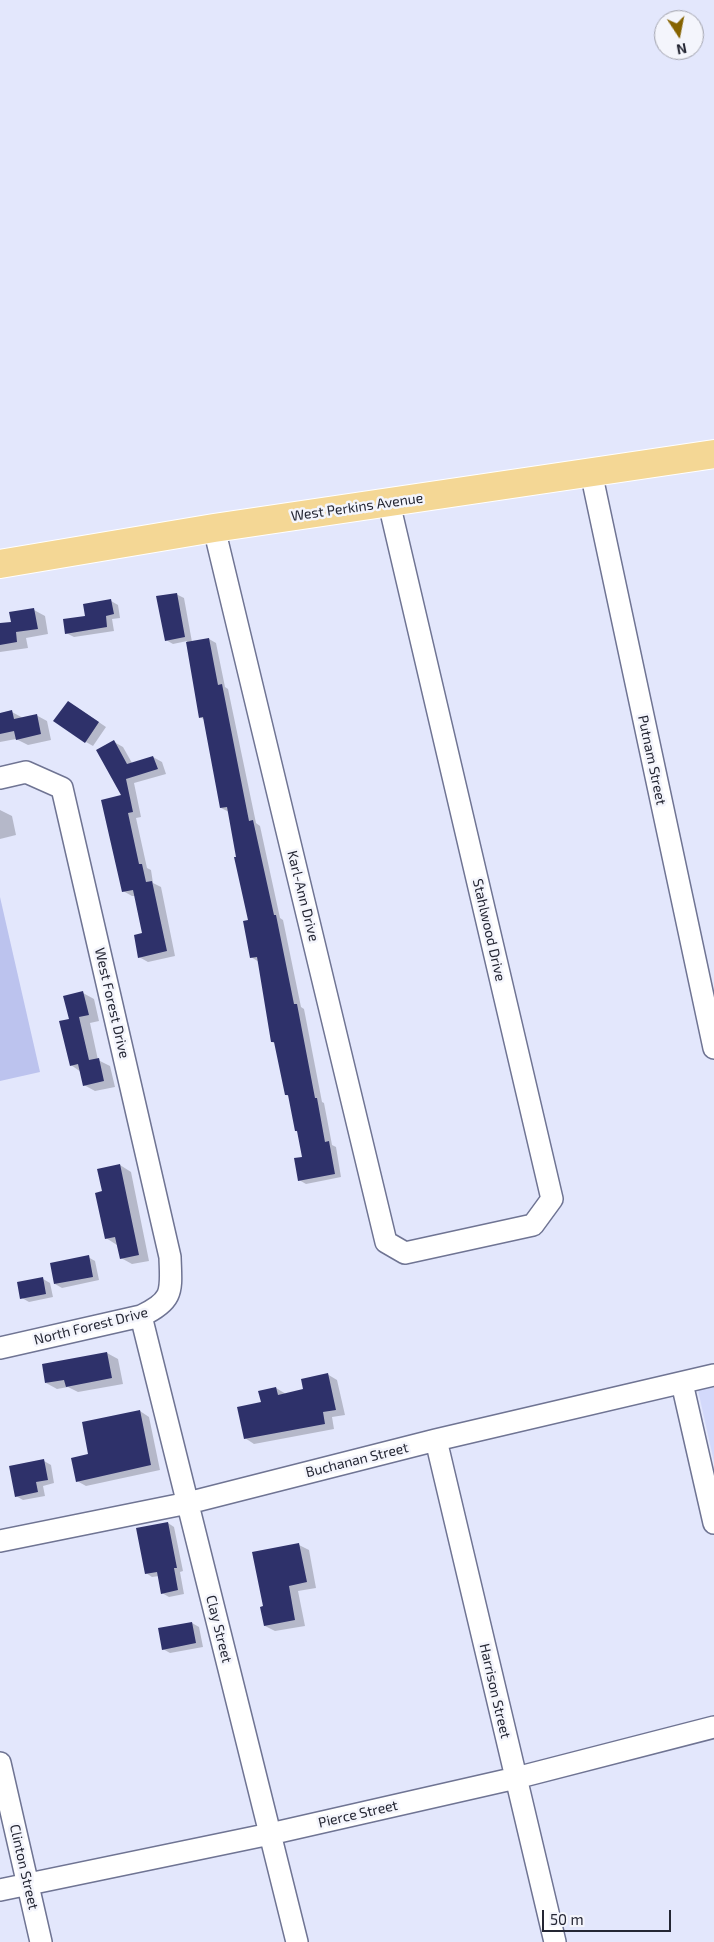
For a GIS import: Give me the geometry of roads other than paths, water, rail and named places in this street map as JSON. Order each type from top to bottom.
[{"type":"main road","name":"West Perkins Avenue","points":[[0,564],[214,528],[714,454]]},
{"type":"street","name":"Putnam Street","points":[[591,472],[714,1048]]},
{"type":"street","name":"Stahlwood Drive","points":[[389,503],[552,1199],[533,1224],[405,1253]]},
{"type":"street","name":"Karl-Ann Drive","points":[[214,528],[386,1242],[405,1253]]},
{"type":"street","name":"West Forest Drive","points":[[0,778],[26,772],[62,788],[170,1257]]},
{"type":"street","name":"North Forest Drive","points":[[0,1348],[141,1316],[158,1308],[171,1291],[170,1257]]},
{"type":"street","name":"Clay Street","points":[[141,1316],[297,1942]]},
{"type":"street","name":"Buchanan Street","points":[[0,1541],[188,1504],[436,1440],[714,1375]]},
{"type":"street","points":[[682,1383],[714,1523]]},
{"type":"street","name":"Harrison Street","points":[[436,1440],[555,1942]]},
{"type":"street","name":"Pierce Street","points":[[0,1890],[270,1834],[516,1778],[714,1727]]},
{"type":"street","name":"Clinton Street","points":[[0,1763],[41,1942]]}]
